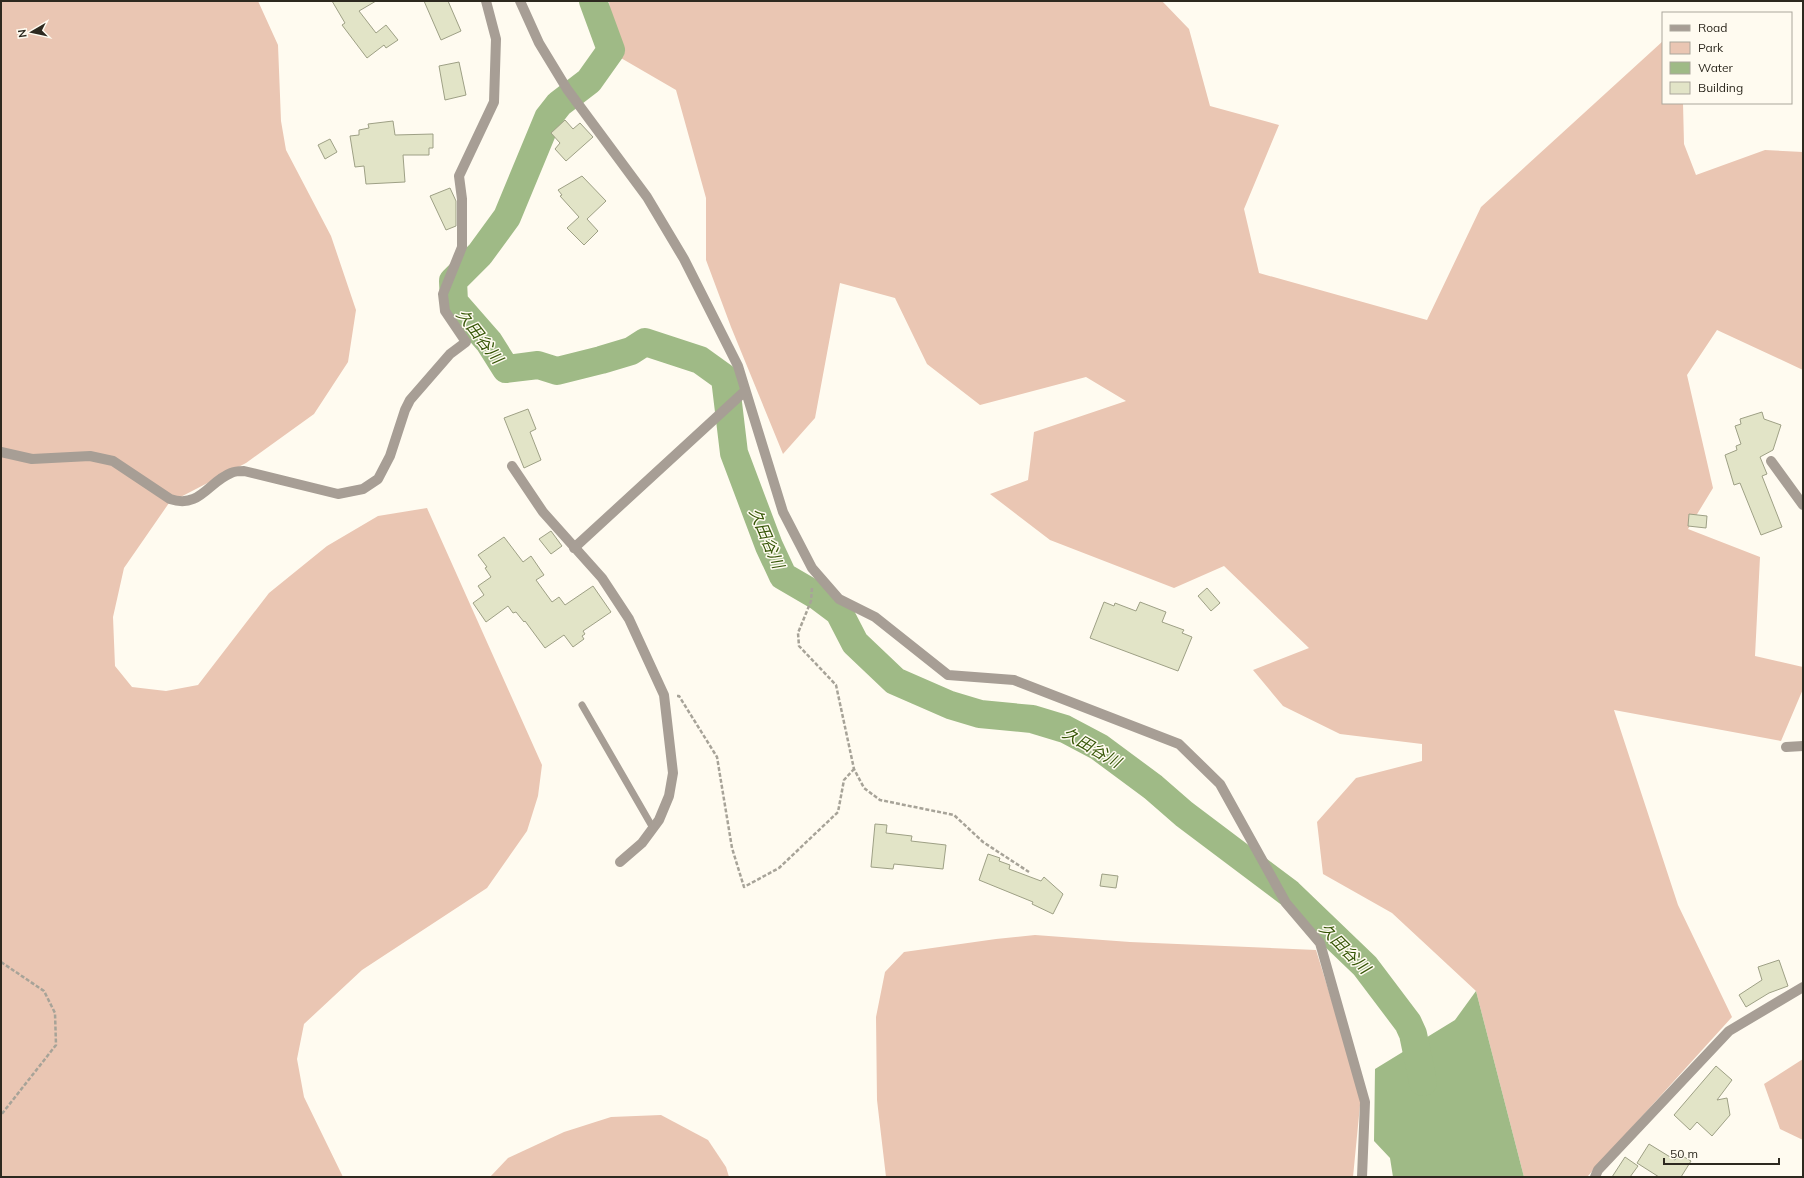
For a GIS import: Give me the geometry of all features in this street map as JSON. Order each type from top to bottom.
[{"type":"street","points":[[1,452],[32,459],[90,456],[113,461],[170,499],[179,502],[193,499],[231,473],[244,471],[338,494],[363,489],[378,479],[390,456],[405,410],[410,400],[450,354],[466,342],[445,311],[443,294],[462,247],[462,199],[459,176],[494,102],[496,39],[486,1]]},
{"type":"street","points":[[520,1],[539,43],[567,89],[582,107],[610,149],[646,197],[684,258],[738,366],[783,512],[812,568],[839,599],[875,617],[948,675],[1014,680],[1179,744],[1220,784],[1286,903],[1320,943],[1365,1102],[1362,1177]]},
{"type":"street","points":[[574,548],[745,391]]},
{"type":"street","points":[[1771,461],[1803,505]]},
{"type":"street","points":[[512,466],[543,512],[602,578],[629,618],[664,695],[673,773],[669,796],[654,828],[642,843],[620,862]]},
{"type":"street","points":[[1786,747],[1803,746]]},
{"type":"street","points":[[1595,1177],[1598,1170],[1729,1031],[1803,987]]},
{"type":"lane","points":[[582,705],[654,828]]},
{"type":"path","points":[[810,583],[812,589],[810,601],[798,633],[799,646],[836,685],[854,769],[864,788],[880,800],[954,815],[983,842],[1029,872]]},
{"type":"path","points":[[664,695],[679,696],[717,757],[732,848],[744,887],[779,868],[838,812],[844,780],[854,769]]},
{"type":"path","points":[[1,962],[44,991],[55,1013],[56,1045],[1,1116]]},
{"type":"green space","points":[[1,1],[258,1],[278,45],[281,121],[286,150],[331,236],[356,310],[348,362],[314,414],[246,463],[169,503],[124,568],[113,617],[115,666],[132,687],[166,691],[198,685],[269,593],[327,546],[378,516],[427,508],[542,765],[538,796],[527,831],[487,888],[362,970],[304,1024],[297,1059],[304,1097],[343,1177],[1,1177]]},
{"type":"green space","points":[[609,1],[1162,1],[1189,29],[1210,106],[1279,125],[1244,209],[1259,273],[1427,320],[1481,207],[1662,42],[1662,104],[1683,104],[1684,144],[1696,175],[1765,150],[1803,152],[1803,370],[1717,330],[1687,375],[1713,488],[1688,529],[1760,557],[1755,656],[1803,667],[1803,689],[1781,741],[1614,710],[1678,905],[1732,1017],[1587,1177],[1524,1177],[1476,991],[1392,913],[1323,874],[1317,822],[1356,778],[1422,761],[1422,744],[1340,734],[1283,706],[1253,670],[1309,648],[1224,566],[1174,588],[1050,540],[990,494],[1028,480],[1034,432],[1126,401],[1086,377],[980,405],[927,364],[895,298],[840,283],[815,418],[783,454],[731,327],[706,260],[706,198],[676,90],[614,54]]},
{"type":"green space","points":[[1035,935],[1130,942],[1316,950],[1361,1095],[1353,1177],[886,1177],[877,1100],[876,1017],[885,972],[904,952]]},
{"type":"green space","points":[[1803,1059],[1803,1140],[1780,1129],[1764,1084]]},
{"type":"green space","points":[[661,1115],[708,1140],[726,1167],[729,1177],[490,1177],[508,1158],[564,1132],[611,1117]]},
{"type":"water","points":[[1476,991],[1524,1177],[1393,1177],[1390,1158],[1374,1141],[1375,1069],[1455,1020]]},
{"type":"building","points":[[332,1],[376,1],[359,11],[376,33],[386,25],[398,40],[386,48],[384,45],[367,58],[342,25],[345,23]]},
{"type":"building","points":[[424,1],[448,1],[461,31],[441,40]]},
{"type":"building","points":[[459,62],[466,95],[445,100],[439,66]]},
{"type":"building","points":[[565,120],[573,129],[580,123],[593,137],[566,161],[555,149],[560,143],[551,133]]},
{"type":"building","points":[[393,121],[395,135],[433,134],[433,148],[429,148],[429,155],[403,155],[405,182],[366,184],[364,166],[355,167],[350,136],[359,135],[359,130],[369,128],[368,124]]},
{"type":"building","points":[[330,139],[337,152],[325,159],[318,145]]},
{"type":"building","points":[[582,176],[606,201],[587,219],[598,231],[584,245],[567,228],[579,217],[560,196],[562,195],[558,190]]},
{"type":"building","points":[[450,188],[456,201],[456,226],[446,230],[430,196]]},
{"type":"building","points":[[528,409],[536,429],[530,432],[541,460],[524,468],[504,418]]},
{"type":"building","points":[[1762,412],[1764,419],[1781,425],[1773,450],[1760,457],[1767,474],[1762,476],[1782,527],[1761,535],[1740,483],[1734,485],[1725,455],[1737,450],[1736,446],[1741,444],[1735,426],[1741,424],[1740,419]]},
{"type":"building","points":[[1689,514],[1707,516],[1706,528],[1688,526]]},
{"type":"building","points":[[551,531],[562,546],[551,554],[539,539]]},
{"type":"building","points":[[504,537],[523,562],[531,556],[544,575],[536,580],[552,602],[559,597],[565,605],[593,586],[611,612],[583,631],[585,634],[582,636],[584,639],[573,647],[564,635],[545,648],[525,621],[524,622],[516,612],[513,613],[508,606],[486,622],[473,603],[484,595],[478,586],[491,577],[485,568],[487,567],[478,555]]},
{"type":"building","points":[[1207,588],[1220,603],[1211,611],[1198,596]]},
{"type":"building","points":[[1104,602],[1114,606],[1115,603],[1136,611],[1140,602],[1166,612],[1162,622],[1184,630],[1182,633],[1192,637],[1178,671],[1090,638]]},
{"type":"building","points":[[875,824],[887,825],[886,833],[912,836],[911,841],[946,845],[943,869],[894,864],[893,869],[871,867]]},
{"type":"building","points":[[988,854],[1000,858],[999,861],[1010,865],[1009,869],[1041,881],[1044,877],[1063,894],[1053,914],[1032,904],[1033,902],[979,880]]},
{"type":"building","points":[[1102,874],[1118,876],[1116,888],[1100,886]]},
{"type":"building","points":[[1779,960],[1788,986],[1769,993],[1746,1007],[1739,995],[1762,980],[1758,967]]},
{"type":"building","points":[[1716,1066],[1732,1080],[1717,1100],[1727,1098],[1730,1115],[1712,1136],[1697,1122],[1690,1130],[1674,1115]]},
{"type":"building","points":[[1649,1144],[1675,1160],[1679,1154],[1691,1161],[1681,1177],[1659,1177],[1637,1163]]},
{"type":"building","points":[[1625,1157],[1638,1166],[1630,1177],[1612,1177]]},
{"type":"waterway","name":"久田谷川","points":[[593,1],[611,50],[589,81],[559,104],[548,118],[507,217],[480,254],[453,281],[454,302],[489,342],[506,369],[538,365],[557,371],[631,351],[645,342],[700,360],[725,378],[734,453],[769,546],[783,576],[819,597],[839,612],[855,643],[895,681],[950,705],[980,714],[1032,719],[1065,729],[1099,747],[1153,787],[1184,814],[1289,893],[1365,966],[1408,1023],[1413,1034],[1423,1082]]}]
